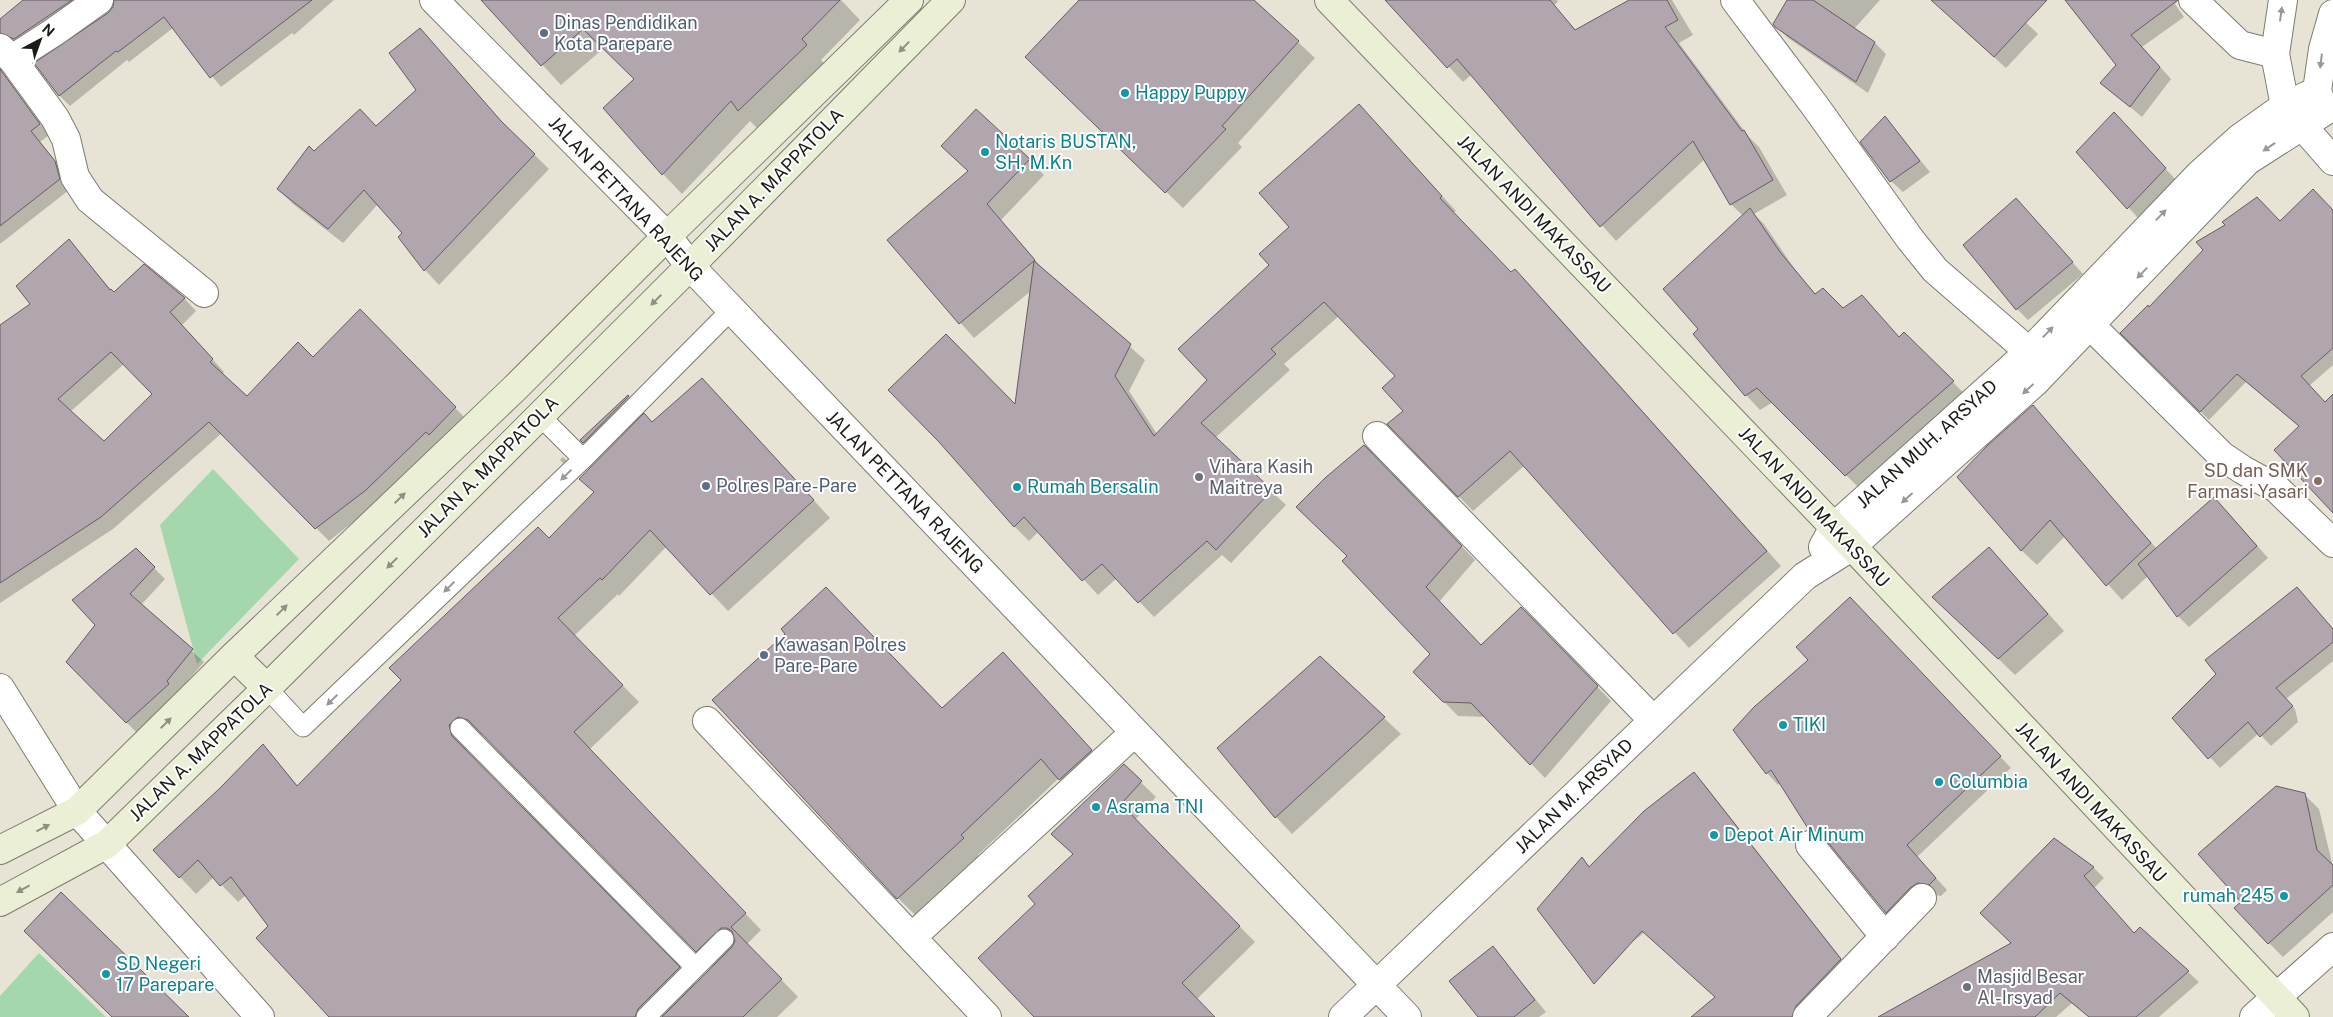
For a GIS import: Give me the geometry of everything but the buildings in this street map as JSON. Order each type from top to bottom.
[{"type":"street","points":[[99,0],[54,32],[6,53],[55,118],[66,139],[76,177],[90,200],[204,293]]},
{"type":"street","name":"JALAN PETTANA RAJENG","points":[[434,0],[666,236],[690,266],[1407,1017]]},
{"type":"street","name":"JALAN A. MAPPATOLA","points":[[0,902],[107,844],[267,688],[690,266],[951,0]]},
{"type":"street","name":"JALAN ANDI MAKASSAU","points":[[1329,0],[1843,537],[2294,1017]]},
{"type":"street","points":[[1734,0],[1815,106],[1935,270],[2039,360]]},
{"type":"street","points":[[2193,0],[2240,45],[2275,54]]},
{"type":"street","points":[[2283,0],[2275,54],[2293,116],[2333,161]]},
{"type":"street","points":[[908,1],[928,22]]},
{"type":"street","name":"JALAN A. MAPPATOLA","points":[[0,850],[77,811],[234,656],[514,389],[666,236],[908,1]]},
{"type":"street","name":"JALAN MUH. ARSYAD","points":[[1805,576],[1843,537],[2039,360],[2199,175],[2240,138],[2293,116],[2325,107],[2323,49],[2333,14]]},
{"type":"street","name":"JALAN MUH. ARSYAD","points":[[2039,360],[2091,326],[2293,116]]},
{"type":"street","points":[[2091,326],[2216,451],[2243,470],[2276,488],[2333,543]]},
{"type":"street","points":[[514,389],[540,416]]},
{"type":"street","points":[[1378,436],[1653,720]]},
{"type":"street","name":"JALAN M. ARSYAD","points":[[1343,1017],[1805,576]]},
{"type":"street","points":[[234,656],[267,688]]},
{"type":"street","points":[[0,688],[77,811],[260,1017]]},
{"type":"street","points":[[707,722],[987,1017]]},
{"type":"street","points":[[912,937],[1134,732]]},
{"type":"street","points":[[1810,845],[1885,937]]},
{"type":"street","points":[[1808,1017],[1922,898]]},
{"type":"street","points":[[2254,1017],[2333,947]]},
{"type":"lane","points":[[267,688],[303,727],[583,459],[732,310]]},
{"type":"lane","points":[[540,416],[583,459]]},
{"type":"lane","points":[[460,728],[695,968]]},
{"type":"lane","points":[[646,1017],[724,939]]},
{"type":"green space","points":[[213,469],[299,559],[197,664],[160,525]]},
{"type":"green space","points":[[39,953],[106,1017],[0,1017],[0,996]]},
{"type":"place","name":"Dinas Pendidikan Kota Parepare","points":[[544,33]]},
{"type":"place","name":"Happy Puppy","points":[[1125,93]]},
{"type":"place","name":"Notaris BUSTAN, SH, M.Kn","points":[[985,152]]},
{"type":"place","name":"Vihara Kasih Maitreya","points":[[1199,477]]},
{"type":"place","name":"SD dan SMK Farmasi Yasari","points":[[2318,481]]},
{"type":"place","name":"Polres Pare-Pare","points":[[706,486]]},
{"type":"place","name":"Rumah Bersalin","points":[[1017,487]]},
{"type":"place","name":"Kawasan Polres Pare-Pare","points":[[764,655]]},
{"type":"place","name":"TIKI","points":[[1783,725]]},
{"type":"place","name":"Columbia","points":[[1939,782]]},
{"type":"place","name":"Asrama TNI","points":[[1096,807]]},
{"type":"place","name":"Depot Air Minum","points":[[1714,835]]},
{"type":"place","name":"rumah 245","points":[[2284,896]]},
{"type":"place","name":"SD Negeri 17 Parepare","points":[[106,974]]},
{"type":"place","name":"Masjid Besar Al-Irsyad","points":[[1967,987]]}]
